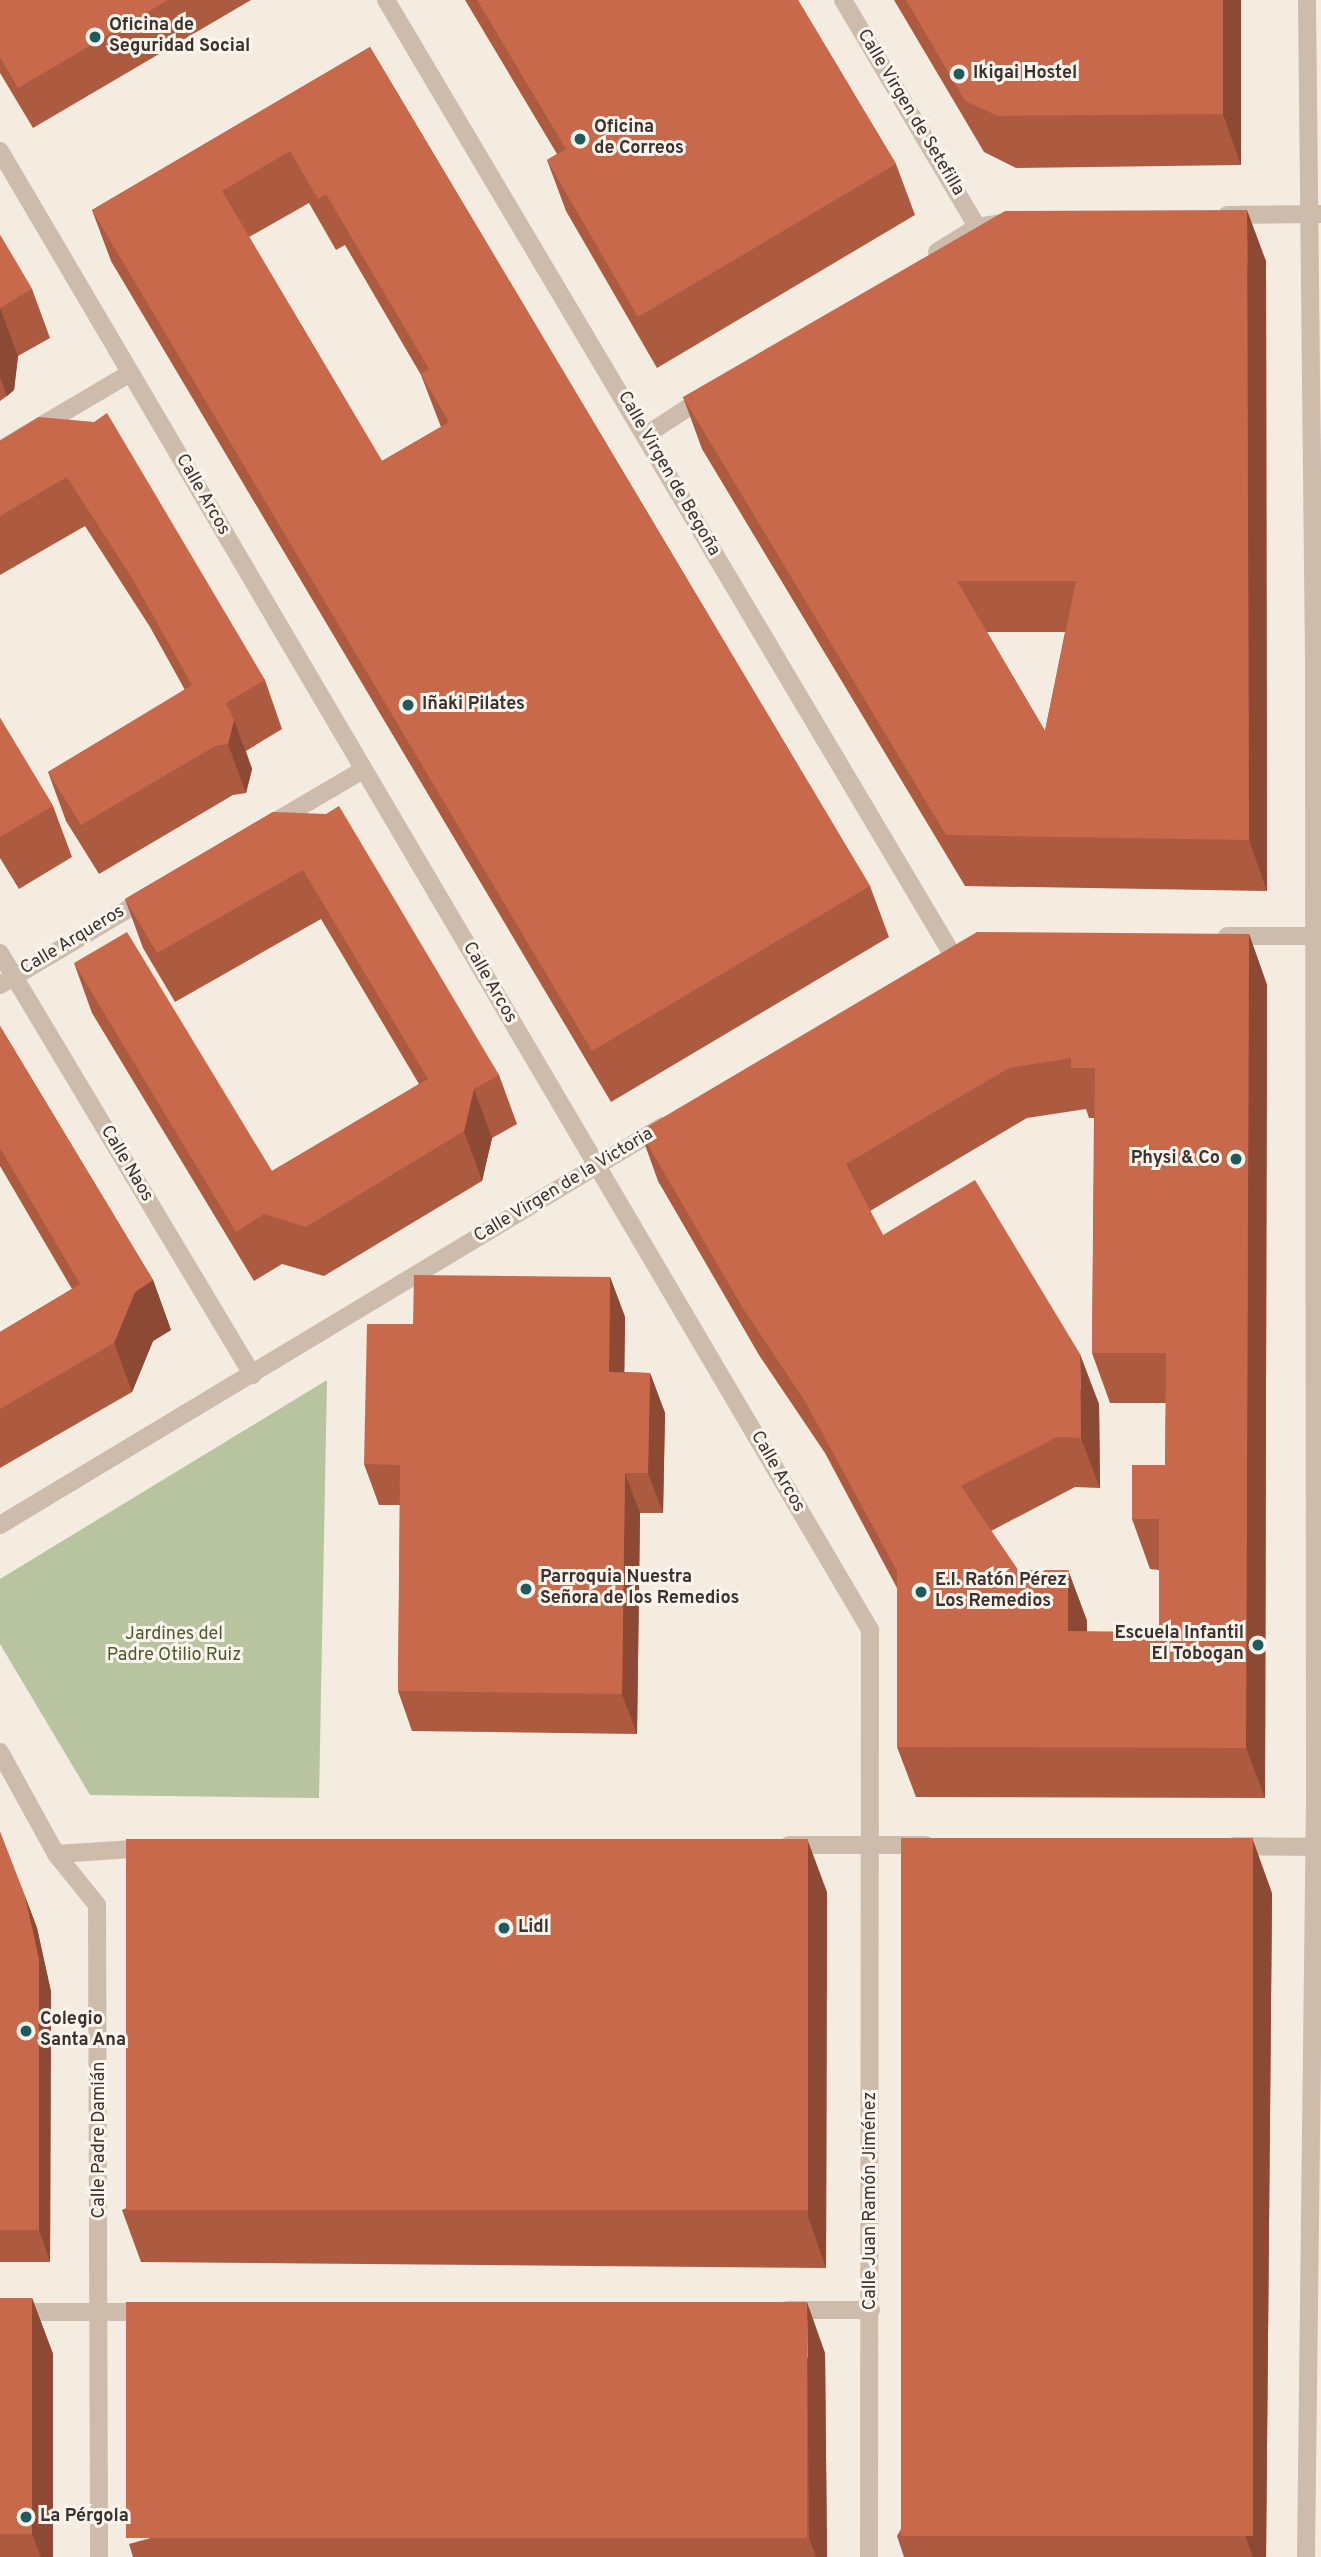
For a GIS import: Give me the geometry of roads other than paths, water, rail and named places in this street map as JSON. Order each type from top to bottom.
[{"type":"street","name":"Calle Virgen de Begoña","points":[[386,0],[950,950]]},
{"type":"street","name":"Calle Virgen de Setefilla","points":[[843,0],[977,227]]},
{"type":"street","points":[[1306,2557],[1318,1847],[1316,214],[1307,0]]},
{"type":"street","name":"Calle Arcos","points":[[0,152],[870,1630],[873,1845]]},
{"type":"street","points":[[1205,215],[1316,214]]},
{"type":"street","points":[[920,262],[977,227],[1016,221]]},
{"type":"street","points":[[0,450],[130,373]]},
{"type":"street","points":[[646,435],[724,385]]},
{"type":"street","points":[[255,834],[363,770]]},
{"type":"street","name":"Calle Arqueros","points":[[7,981],[159,891]]},
{"type":"street","points":[[1203,936],[1316,936]]},
{"type":"street","name":"Calle Naos","points":[[0,953],[7,981],[253,1375]]},
{"type":"street","name":"Calle Virgen de la Victoria","points":[[0,1525],[253,1375],[679,1115]]},
{"type":"street","name":"Calle Padre Damián","points":[[0,1752],[56,1854],[97,1905],[99,2557]]},
{"type":"street","points":[[772,1845],[942,1845]]},
{"type":"street","name":"Calle Juan Ramón Jiménez","points":[[869,2557],[873,1845]]},
{"type":"street","points":[[1220,1846],[1318,1847]]},
{"type":"street","points":[[56,1854],[175,1848]]},
{"type":"street","points":[[775,2311],[871,2310]]},
{"type":"street","points":[[0,2312],[169,2312]]},
{"type":"place","name":"Oficina de Seguridad Social","points":[[95,37]]},
{"type":"place","name":"Ikigai Hostel","points":[[959,74]]},
{"type":"place","name":"Oficina de Correos","points":[[580,139]]},
{"type":"place","name":"Iñaki Pilates","points":[[408,705]]},
{"type":"place","name":"Physi & Co","points":[[1236,1159]]},
{"type":"place","name":"Parroquia Nuestra Señora de los Remedios","points":[[526,1589]]},
{"type":"place","name":"E.I. Ratón Pérez Los Remedios","points":[[921,1592]]},
{"type":"place","name":"Escuela Infantil El Tobogan","points":[[1258,1645]]},
{"type":"place","name":"Lidl","points":[[504,1928]]},
{"type":"place","name":"Colegio Santa Ana","points":[[26,2031]]},
{"type":"place","name":"La Pérgola","points":[[26,2517]]},
{"type":"park label","name":"Jardines del Padre Otilio Ruiz","points":[[174,1646]]}]
